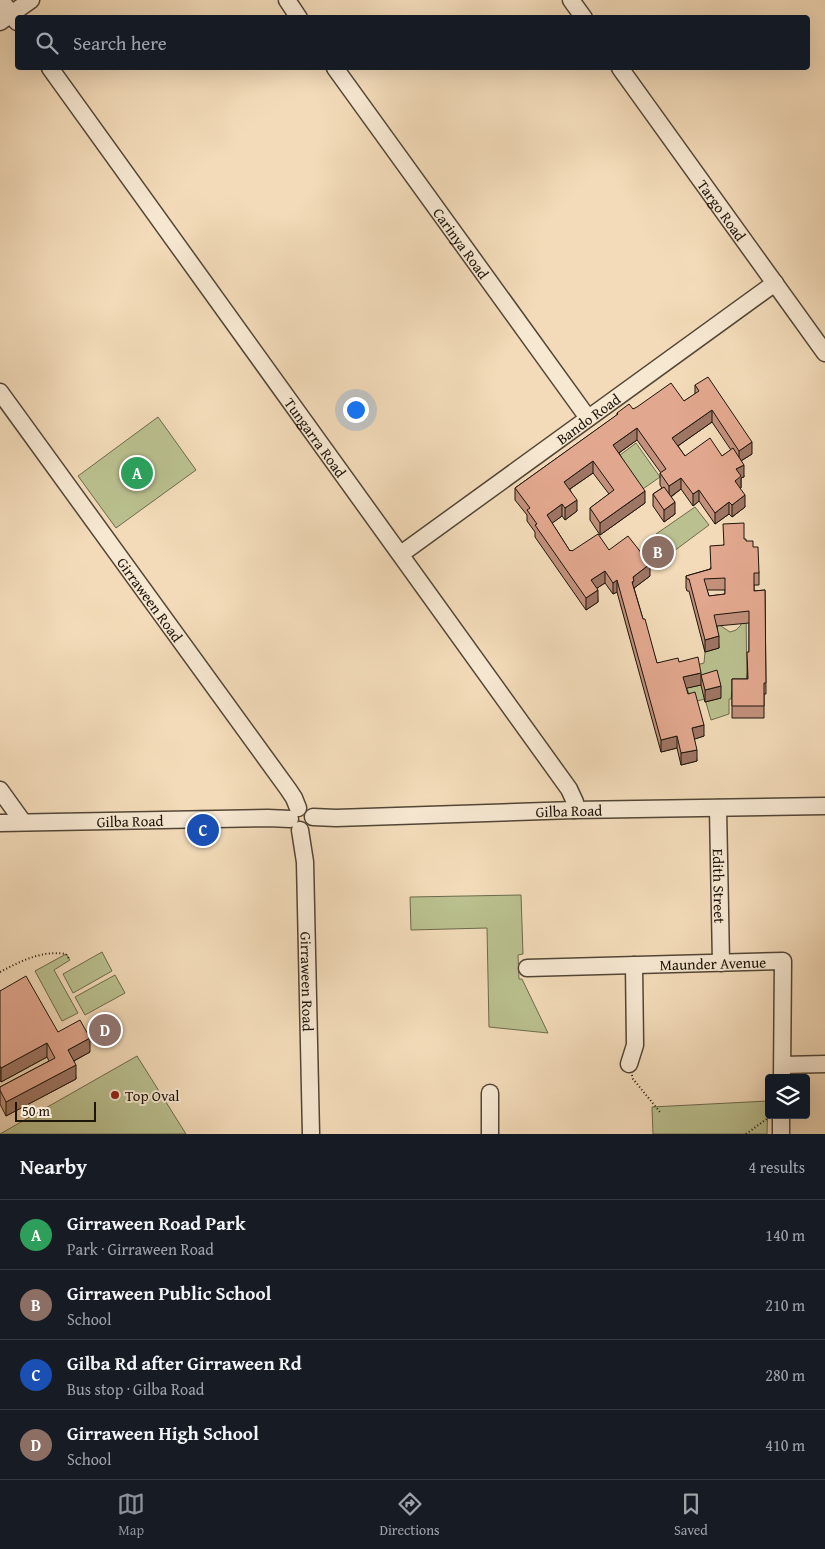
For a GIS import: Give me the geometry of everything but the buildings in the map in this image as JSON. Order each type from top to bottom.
[{"type":"street","points":[[1,0],[10,20]]},
{"type":"street","points":[[15,15],[31,0]]},
{"type":"street","points":[[287,0],[298,15]]},
{"type":"street","points":[[571,0],[582,15]]},
{"type":"street","name":"Tungarra Road","points":[[51,70],[569,789],[574,802],[574,810]]},
{"type":"street","name":"Carinya Road","points":[[336,70],[588,418]]},
{"type":"street","name":"Targo Road","points":[[621,70],[825,353]]},
{"type":"street","name":"Bando Road","points":[[401,554],[775,283]]},
{"type":"street","name":"Girraween Road","points":[[0,392],[294,798],[304,862],[311,1134]]},
{"type":"street","points":[[0,790],[23,822]]},
{"type":"street","name":"Gilba Road","points":[[0,823],[296,819],[308,808],[313,817],[336,818],[574,810],[825,806]]},
{"type":"street","name":"Edith Street","points":[[718,808],[721,963]]},
{"type":"street","name":"Maunder Avenue","points":[[527,968],[783,961],[783,1072]]},
{"type":"street","points":[[629,1064],[635,1045],[634,965]]},
{"type":"street","points":[[783,1072],[825,1064]]},
{"type":"street","points":[[490,1093],[490,1134]]},
{"type":"path","points":[[0,972],[29,958],[55,952],[66,954],[70,960]]},
{"type":"path","points":[[629,1064],[633,1080],[660,1112]]},
{"type":"path","points":[[746,1134],[769,1117],[769,1124],[781,1125]]},
{"type":"green space","points":[[158,417],[196,470],[116,528],[78,476]]},
{"type":"green space","points":[[636,443],[660,477],[640,491],[616,458]]},
{"type":"green space","points":[[695,507],[709,525],[670,554],[656,534]]},
{"type":"green space","points":[[738,605],[746,605],[747,698],[737,691],[732,691],[731,699],[729,699],[729,714],[711,720],[705,699],[693,702],[687,689],[682,669],[704,663],[705,652],[697,619],[718,624],[730,632],[736,630],[741,625]]},
{"type":"green space","points":[[521,895],[523,954],[518,955],[519,979],[522,979],[548,1033],[489,1027],[487,928],[411,930],[410,897]]},
{"type":"green space","points":[[102,952],[112,971],[73,993],[63,974]]},
{"type":"green space","points":[[66,954],[70,960],[54,970],[78,1013],[62,1021],[35,971]]},
{"type":"green space","points":[[115,975],[125,993],[85,1015],[75,997]]},
{"type":"green space","name":"Top Oval","points":[[137,1056],[186,1134],[0,1134]]},
{"type":"green space","points":[[765,1101],[767,1134],[653,1134],[652,1107]]},
{"type":"place","name":"Girraween Road Park","points":[[137,473]]},
{"type":"place","name":"Girraween Public School","points":[[658,552]]},
{"type":"place","name":"Gilba Rd after Girraween Rd","points":[[203,830]]},
{"type":"place","name":"Girraween High School","points":[[105,1030]]},
{"type":"place","name":"Top Oval","points":[[115,1095]]}]
